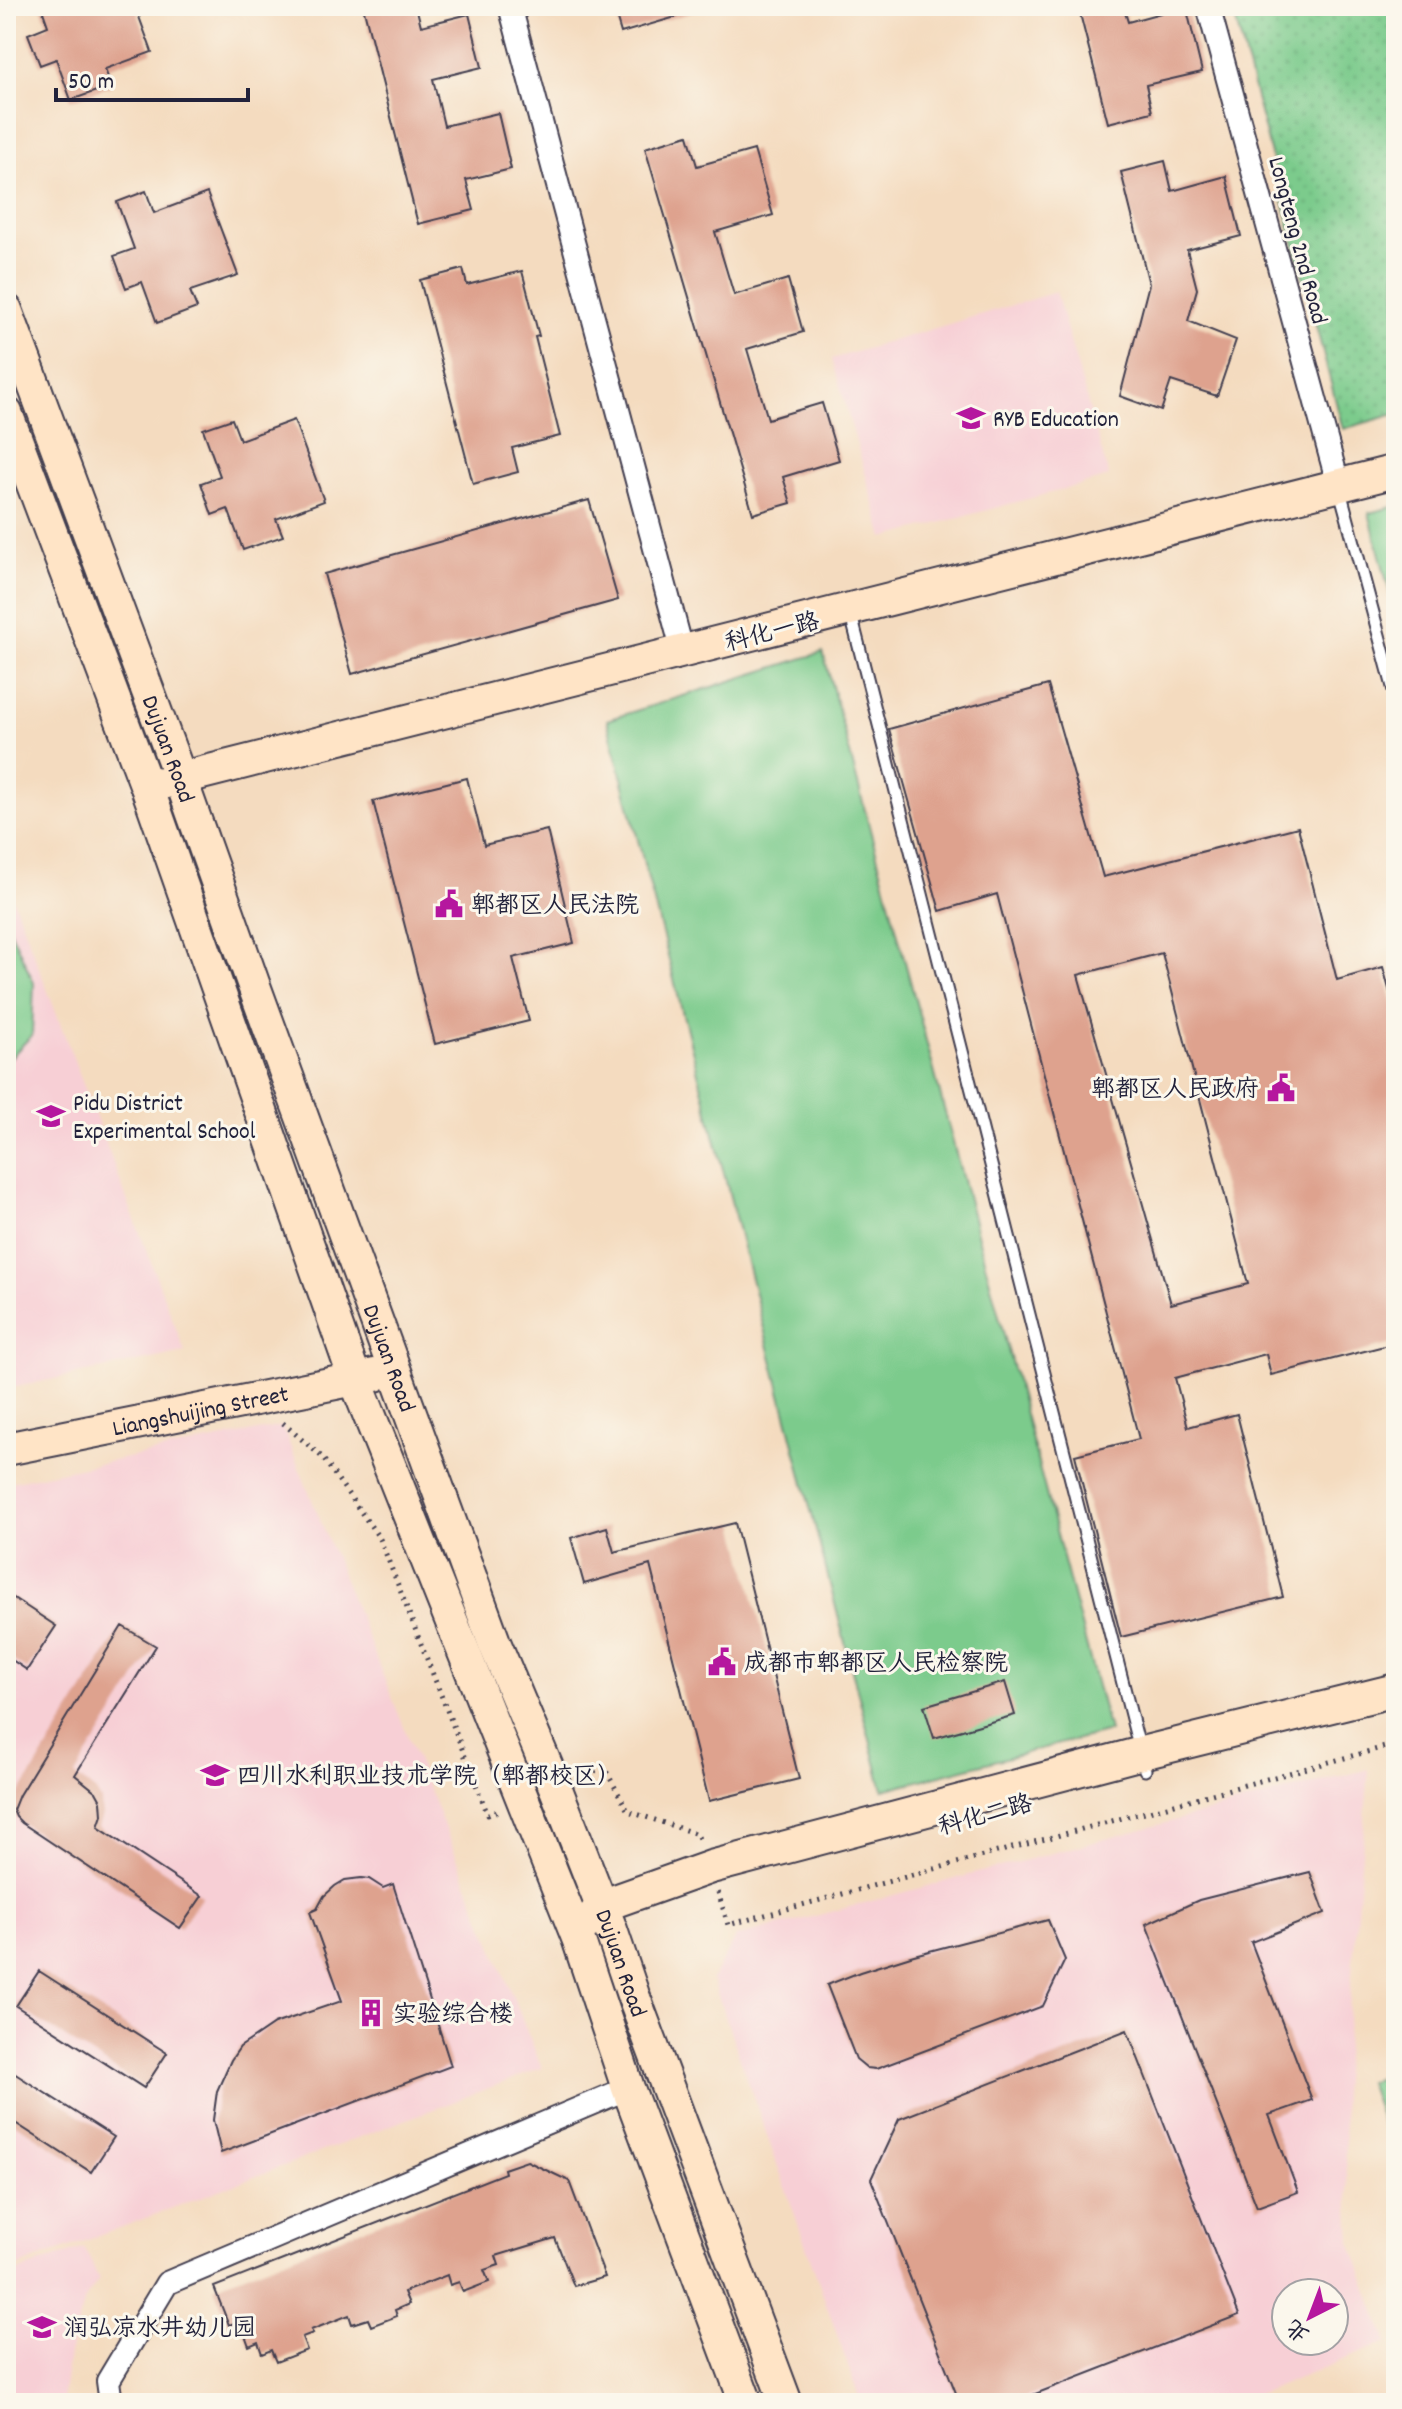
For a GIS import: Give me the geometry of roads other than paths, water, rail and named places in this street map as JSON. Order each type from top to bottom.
[{"type":"main road","name":"Dujuan Road","points":[[6,310],[181,780],[494,1642],[606,1916],[786,2403]]},
{"type":"main road","name":"Dujuan Road","points":[[6,413],[147,787],[355,1379],[578,1938],[628,2088],[746,2403]]},
{"type":"main road","name":"科化一路","points":[[147,787],[1396,471]]},
{"type":"main road","name":"Liangshuijing Street","points":[[6,1449],[394,1371]]},
{"type":"main road","points":[[1143,1762],[1396,1690]]},
{"type":"main road","name":"科化二路","points":[[578,1938],[606,1916],[714,1878],[1143,1762],[1396,1707]]},
{"type":"street","points":[[510,6],[683,653]]},
{"type":"street","name":"Longteng 2nd Road","points":[[1208,6],[1339,487]]},
{"type":"street","points":[[111,2403],[108,2381],[167,2283],[628,2088]]},
{"type":"lane","points":[[1339,487],[1396,698]]},
{"type":"lane","points":[[850,611],[1143,1762]]},
{"type":"place","name":"RYB Education","points":[[971,418]]},
{"type":"place","name":"郫都区人民法院","points":[[449,904]]},
{"type":"place","name":"郫都区人民政府","points":[[1281,1088]]},
{"type":"place","name":"Pidu District Experimental School","points":[[51,1116]]},
{"type":"place","name":"成都市郫都区人民检察院","points":[[722,1662]]},
{"type":"place","name":"四川水利职业技术学院（郫都校区）","points":[[215,1775]]},
{"type":"place","name":"实验综合楼","points":[[371,2013]]},
{"type":"place","name":"润弘凉水井幼儿园","points":[[42,2327]]}]
